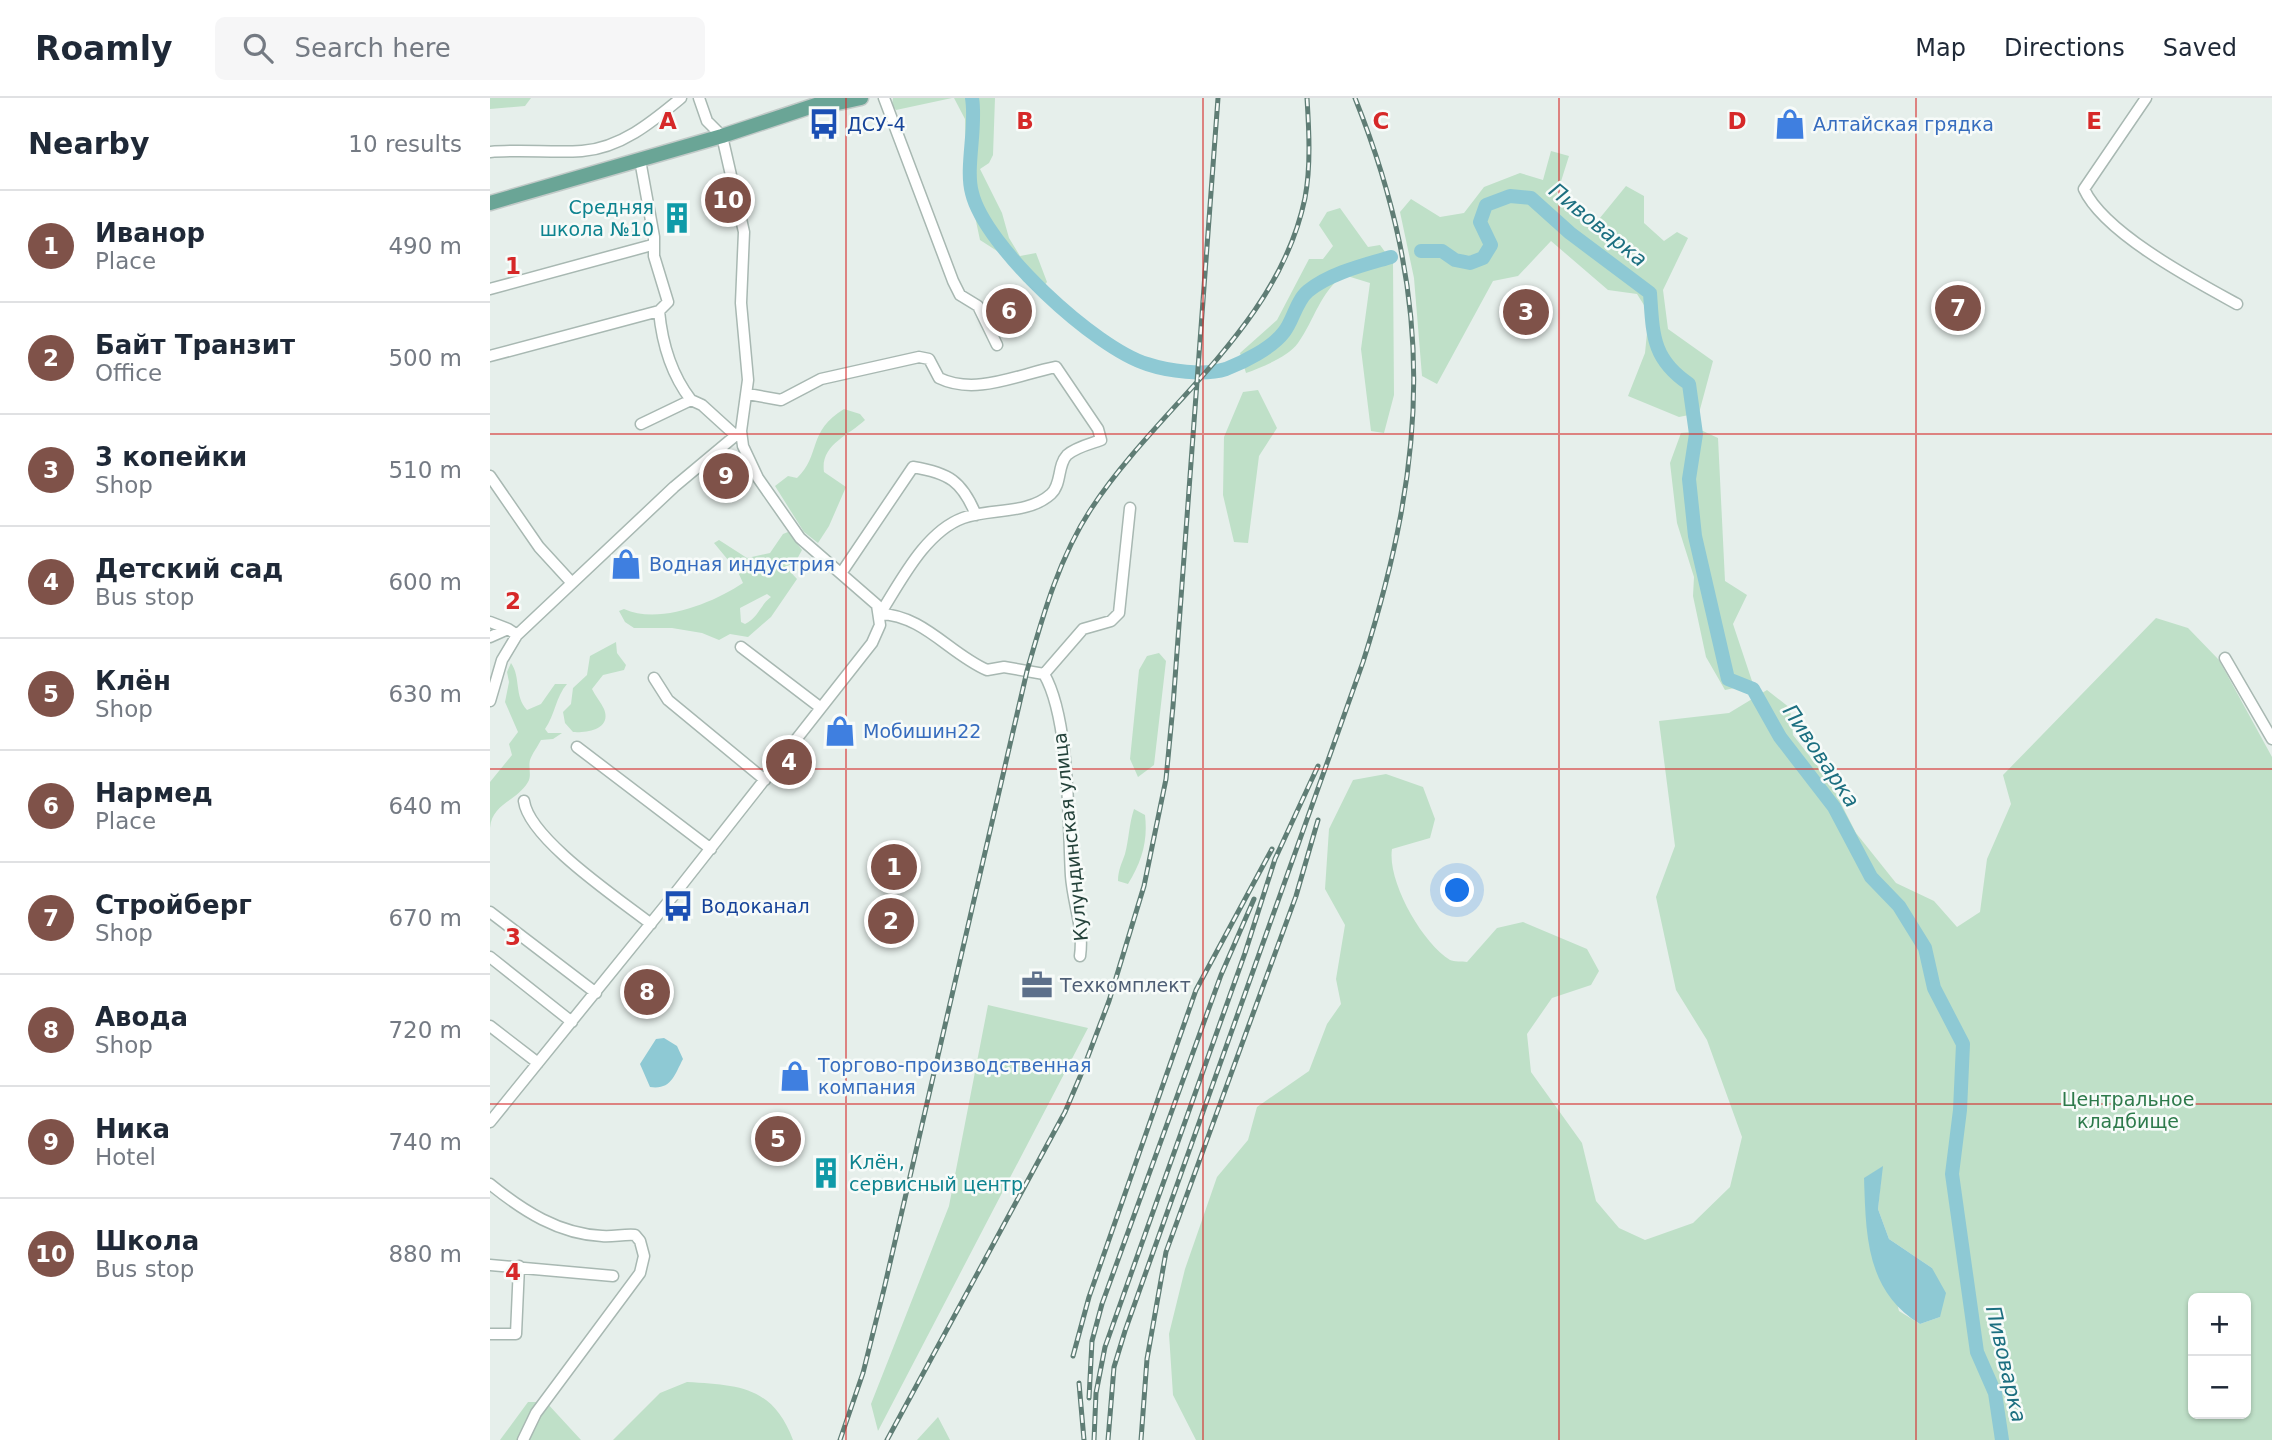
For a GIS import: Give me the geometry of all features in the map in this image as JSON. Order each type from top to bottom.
[{"type":"main road","points":[[490,203],[722,136],[837,98]]},
{"type":"main road","points":[[814,104],[861,98]]},
{"type":"street","points":[[490,152],[520,148],[581,151],[606,146],[627,139],[681,98]]},
{"type":"street","points":[[490,637],[512,632],[572,583],[674,487],[738,433],[748,394],[741,303],[744,232],[722,136],[707,121],[699,98]]},
{"type":"street","points":[[884,98],[953,281],[960,295],[978,306],[996,345]]},
{"type":"street","points":[[2146,98],[2084,189],[2100,212],[2125,234],[2190,279],[2237,304]]},
{"type":"street","points":[[490,356],[659,311],[668,302],[652,245],[654,237],[640,160]]},
{"type":"street","points":[[490,289],[652,245]]},
{"type":"street","points":[[490,1122],[711,849],[872,643],[880,625],[880,614],[872,598],[811,549],[787,523],[750,461],[738,433],[702,405],[691,400],[681,386],[668,357],[659,311]]},
{"type":"street","points":[[748,394],[781,400],[821,379],[919,357],[929,359],[939,378],[959,383],[1003,382],[1056,367],[1098,429],[1101,440],[1068,454],[1051,494],[1024,505],[948,524],[928,545],[880,614]]},
{"type":"street","points":[[641,424],[691,400]]},
{"type":"street","points":[[842,572],[913,467],[935,471],[959,483],[976,515]]},
{"type":"street","points":[[490,476],[539,547],[572,583]]},
{"type":"street","points":[[880,614],[893,614],[912,621],[987,670],[1004,667],[1044,674],[1083,629],[1111,621],[1119,613],[1130,508]]},
{"type":"street","points":[[490,622],[512,632]]},
{"type":"street","points":[[490,701],[512,632]]},
{"type":"street","points":[[741,648],[821,708]]},
{"type":"street","points":[[2225,658],[2272,739]]},
{"type":"street","name":"Кулундинская улица","points":[[1044,674],[1053,688],[1063,755],[1071,877],[1082,932],[1080,956]]},
{"type":"street","points":[[654,678],[668,700],[765,780]]},
{"type":"street","points":[[576,747],[711,849]]},
{"type":"street","points":[[524,801],[532,824],[545,838],[651,924]]},
{"type":"street","points":[[490,912],[596,993]]},
{"type":"street","points":[[490,957],[572,1021]]},
{"type":"street","points":[[490,1026],[538,1063]]},
{"type":"street","points":[[490,1184],[528,1212],[559,1228],[604,1236],[635,1235],[640,1241],[644,1256],[632,1286],[536,1413],[523,1440]]},
{"type":"street","points":[[490,1265],[613,1276]]},
{"type":"street","points":[[490,1334],[516,1334],[519,1266]]},
{"type":"green space","points":[[490,98],[531,98],[525,106],[490,109]]},
{"type":"green space","points":[[893,98],[952,98],[896,110],[892,105]]},
{"type":"green space","points":[[954,98],[995,98],[993,155],[989,163],[980,169],[1002,213],[1009,238],[1020,256],[1036,253],[1047,282],[1039,292],[1023,281],[1008,258],[980,240],[966,174],[965,119]]},
{"type":"green space","points":[[1551,151],[1569,156],[1557,194],[1595,224],[1626,186],[1644,196],[1644,223],[1664,241],[1677,232],[1688,238],[1663,290],[1668,329],[1713,361],[1699,413],[1679,417],[1628,396],[1645,353],[1649,313],[1637,294],[1608,290],[1551,241],[1518,276],[1493,281],[1437,384],[1422,376],[1414,278],[1400,212],[1411,199],[1440,217],[1464,213],[1484,187],[1520,173],[1543,180]]},
{"type":"green space","points":[[1340,208],[1368,247],[1380,245],[1393,263],[1394,395],[1384,433],[1371,431],[1361,349],[1370,283],[1344,275],[1329,289],[1294,348],[1274,361],[1246,373],[1240,353],[1277,320],[1309,259],[1323,259],[1333,246],[1319,225],[1327,212]]},
{"type":"green space","points":[[1258,390],[1277,428],[1259,456],[1248,543],[1234,542],[1223,495],[1224,437],[1243,392]]},
{"type":"green space","points":[[844,409],[860,414],[865,420],[837,442],[826,455],[824,472],[846,487],[829,526],[818,543],[804,532],[775,486],[788,476],[797,478],[809,461],[824,426]]},
{"type":"green space","points":[[1703,431],[1718,438],[1725,581],[1747,595],[1733,624],[1753,684],[1725,690],[1706,657],[1693,596],[1694,577],[1677,523],[1670,463],[1681,433]]},
{"type":"green space","points":[[788,532],[802,550],[796,561],[786,567],[797,579],[771,617],[748,637],[730,634],[719,640],[702,633],[672,628],[634,628],[625,622],[619,611],[624,609],[638,613],[669,613],[717,598],[743,583],[738,572],[714,543],[719,540],[747,558],[770,553],[783,534]],"holes":[[[767,594],[771,597],[750,621],[745,624],[741,622],[740,608]]]},
{"type":"green space","name":"Центральное кладбище","points":[[2156,618],[2188,628],[2219,660],[2272,757],[2272,1440],[1196,1440],[1173,1395],[1169,1334],[1185,1269],[1217,1177],[1248,1140],[1257,1107],[1309,1071],[1327,1024],[1341,1004],[1336,979],[1345,925],[1325,889],[1329,829],[1353,780],[1386,774],[1423,787],[1435,819],[1430,838],[1392,849],[1392,862],[1401,894],[1418,926],[1439,952],[1450,960],[1467,962],[1497,928],[1523,922],[1587,949],[1599,971],[1591,985],[1552,998],[1527,1034],[1531,1072],[1582,1143],[1596,1201],[1619,1228],[1645,1240],[1693,1223],[1730,1187],[1742,1137],[1707,1040],[1676,990],[1656,897],[1675,846],[1659,721],[1729,713],[1767,690],[1790,708],[1793,735],[1830,782],[1856,833],[1896,883],[1934,901],[1957,927],[1980,912],[1987,859],[2011,804],[2003,775]],"holes":[[[1882,1167],[1878,1209],[1889,1239],[1932,1268],[1940,1317],[1920,1324],[1899,1311],[1864,1179]]]},
{"type":"green space","points":[[616,642],[617,653],[626,665],[624,670],[603,675],[592,689],[604,709],[604,721],[597,728],[573,732],[565,723],[563,712],[571,704],[573,688],[587,675],[590,656]]},
{"type":"green space","points":[[1159,653],[1166,661],[1154,765],[1138,777],[1130,759],[1139,670],[1147,656]]},
{"type":"green space","points":[[511,663],[516,674],[520,699],[527,710],[541,704],[555,684],[567,684],[545,729],[548,733],[562,733],[553,739],[541,740],[530,760],[528,782],[495,813],[490,828],[490,782],[512,755],[509,744],[518,732],[505,702],[509,682],[507,672]]},
{"type":"green space","points":[[1134,809],[1145,815],[1146,834],[1140,859],[1128,884],[1118,881],[1118,877]]},
{"type":"green space","points":[[988,1005],[1088,1028],[878,1431],[871,1404],[949,1206]]},
{"type":"green space","points":[[687,1382],[738,1387],[752,1392],[775,1409],[785,1422],[793,1440],[613,1440],[660,1393]]},
{"type":"green space","points":[[528,1402],[546,1402],[581,1440],[500,1440]]},
{"type":"green space","points":[[938,1417],[950,1440],[917,1440]]},
{"type":"water","points":[[664,1038],[677,1046],[683,1059],[667,1084],[650,1087],[640,1064],[656,1039]]},
{"type":"water","points":[[1883,1166],[1878,1209],[1889,1239],[1932,1268],[1946,1293],[1940,1317],[1920,1324],[1902,1311],[1889,1295],[1872,1260],[1866,1221],[1864,1178]]},
{"type":"waterway","name":"Пивоварка","points":[[972,98],[970,183],[981,215],[1019,267],[1045,293],[1100,338],[1147,364],[1175,371],[1197,372],[1217,371],[1233,366],[1257,354],[1279,338],[1308,291],[1326,279],[1391,257]]},
{"type":"waterway","name":"Пивоварка","points":[[1421,251],[1442,251],[1455,260],[1470,263],[1483,258],[1491,245],[1480,222],[1486,205],[1510,196],[1531,198],[1570,233],[1650,293],[1654,334],[1661,355],[1677,375],[1689,384],[1696,434],[1689,479],[1695,536],[1728,679],[1753,689],[1780,737],[1834,807],[1871,877],[1899,906],[1925,948],[1934,988],[1963,1044],[1960,1110],[1952,1174],[1977,1352],[1995,1393],[2002,1440]]},
{"type":"railway","points":[[887,1440],[1065,1112],[1109,1001],[1144,886],[1166,779],[1173,706],[1218,98]]},
{"type":"railway","points":[[840,1440],[863,1373],[884,1289],[1027,671],[1053,587],[1070,547],[1091,509],[1119,471],[1244,326],[1270,287],[1291,244],[1305,198],[1309,161],[1307,98]]},
{"type":"railway","points":[[1108,1440],[1114,1367],[1125,1331],[1363,662],[1385,587],[1401,516],[1410,447],[1414,379],[1410,312],[1400,243],[1381,172],[1355,98]]},
{"type":"railway","points":[[1094,1440],[1096,1393],[1105,1347],[1245,953],[1275,859],[1318,766]]},
{"type":"railway","points":[[1141,1440],[1147,1359],[1166,1252],[1296,896],[1318,820]]},
{"type":"railway","points":[[1073,1356],[1089,1297],[1196,990],[1272,849]]},
{"type":"railway","points":[[1089,1398],[1092,1341],[1102,1304],[1221,975],[1254,899]]},
{"type":"railway","points":[[1079,1383],[1084,1440]]},
{"type":"place","name":"ДСУ-4","points":[[824,124]]},
{"type":"place","name":"Алтайская грядка","points":[[1790,124]]},
{"type":"place","name":"Школа","points":[[728,200]]},
{"type":"place","name":"Средняя школа №10","points":[[677,218]]},
{"type":"place","name":"Стройберг","points":[[1958,308]]},
{"type":"place","name":"Нармед","points":[[1009,311]]},
{"type":"place","name":"3 копейки","points":[[1526,312]]},
{"type":"place","name":"Ника","points":[[726,476]]},
{"type":"place","name":"Водная индустрия","points":[[626,564]]},
{"type":"place","name":"Мобишин22","points":[[840,731]]},
{"type":"place","name":"Детский сад","points":[[789,762]]},
{"type":"place","name":"Иванор","points":[[894,867]]},
{"type":"place","name":"Водоканал","points":[[678,906]]},
{"type":"place","name":"Байт Транзит","points":[[891,921]]},
{"type":"place","name":"Техкомплект","points":[[1037,985]]},
{"type":"place","name":"Авода","points":[[647,992]]},
{"type":"place","name":"Торгово-производственная компания","points":[[795,1076]]},
{"type":"place","name":"Клён","points":[[778,1139]]},
{"type":"place","name":"Клён, сервисный центр","points":[[826,1173]]}]
